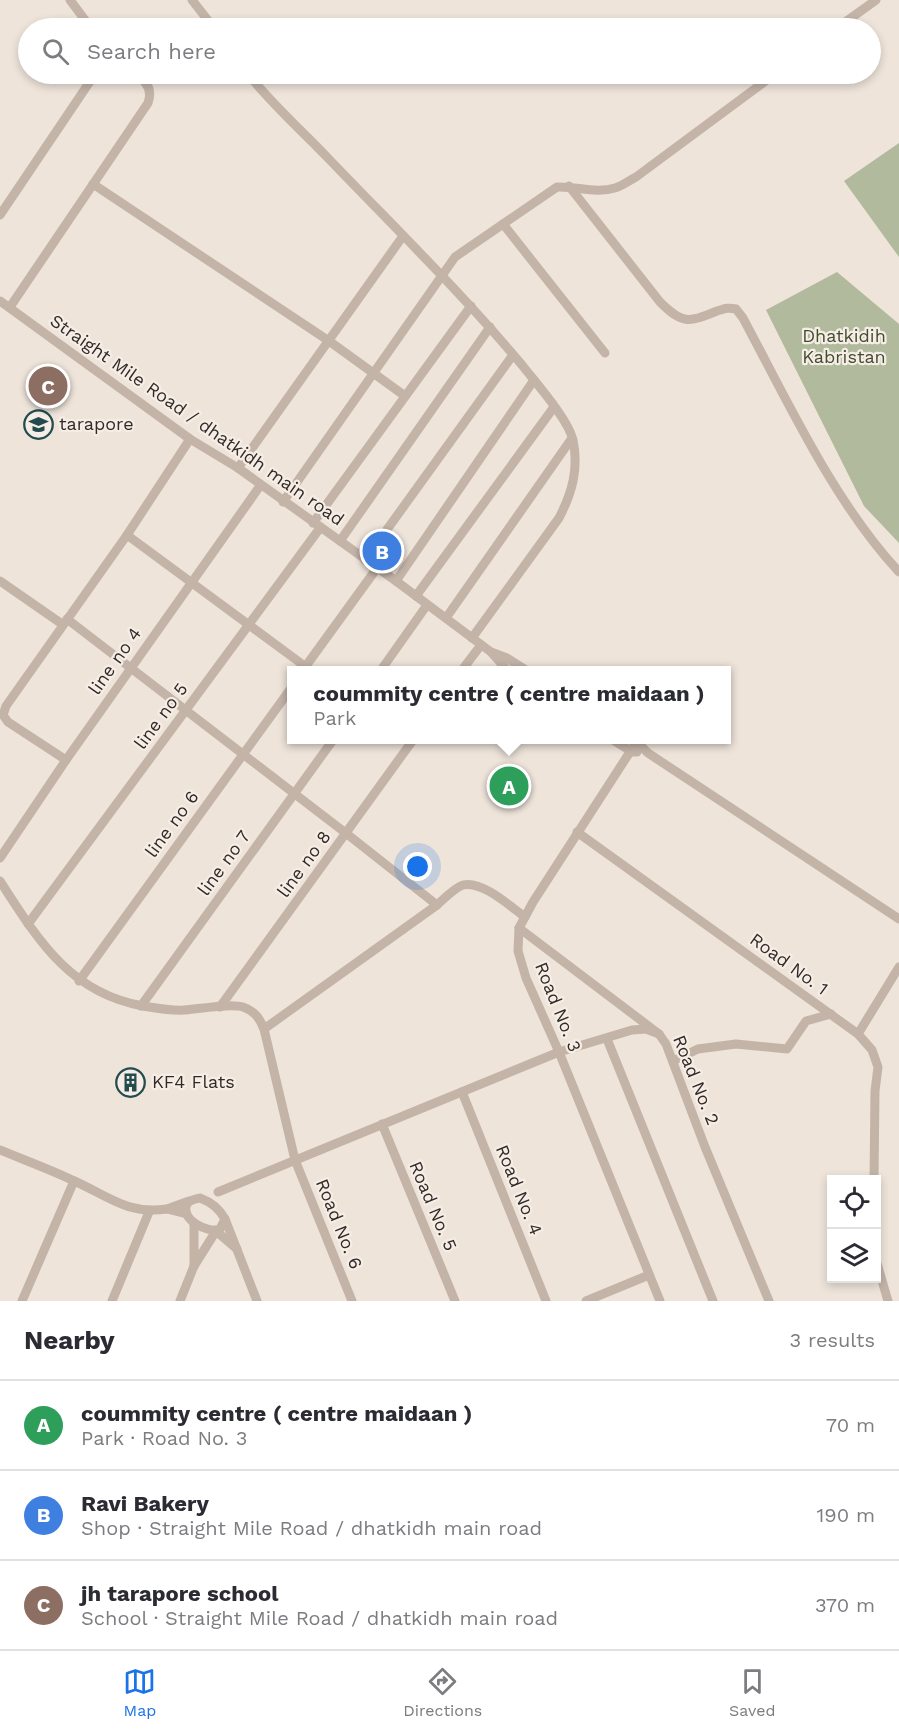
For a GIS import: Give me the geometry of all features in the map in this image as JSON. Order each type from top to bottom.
[{"type":"street","points":[[70,0],[84,18]]},
{"type":"street","points":[[192,0],[206,18]]},
{"type":"street","points":[[851,18],[876,0]]},
{"type":"street","points":[[0,215],[88,84]]},
{"type":"street","points":[[10,307],[148,103],[151,94],[147,84]]},
{"type":"street","points":[[258,84],[490,327],[554,407],[572,438],[575,476],[570,498],[559,518],[472,638]]},
{"type":"street","points":[[283,502],[455,257],[557,187],[569,186],[591,190],[614,188],[636,177],[762,84]]},
{"type":"street","points":[[93,184],[329,341],[405,396]]},
{"type":"street","points":[[569,186],[671,313],[681,320],[694,319],[727,307],[736,309],[849,507],[899,572]]},
{"type":"street","points":[[504,224],[605,353]]},
{"type":"street","points":[[238,468],[403,236]]},
{"type":"street","name":"Straight Mile Road / dhatkidh main road","points":[[0,301],[190,439],[238,468],[260,486],[396,581],[480,645],[520,666]]},
{"type":"street","name":"line no 5","points":[[28,924],[249,624],[405,396],[471,306]]},
{"type":"street","points":[[340,541],[490,327]]},
{"type":"street","points":[[365,560],[513,355]]},
{"type":"street","points":[[396,581],[534,380]]},
{"type":"street","points":[[416,596],[554,407]]},
{"type":"street","points":[[446,618],[572,438]]},
{"type":"street","points":[[66,760],[8,722],[3,715],[6,706],[190,439]]},
{"type":"street","name":"line no 4","points":[[0,858],[66,760],[260,486]]},
{"type":"street","points":[[126,535],[249,624],[300,666]]},
{"type":"street","points":[[306,666],[377,568]]},
{"type":"street","points":[[0,581],[131,668],[437,905]]},
{"type":"street","points":[[384,666],[427,605]]},
{"type":"street","points":[[465,666],[480,645]]},
{"type":"street","name":"Straight Mile Road / dhatkidh main road","points":[[491,652],[503,666]]},
{"type":"street","name":"line no 6","points":[[80,981],[287,693]]},
{"type":"street","name":"line no 7","points":[[141,1006],[330,744]]},
{"type":"street","name":"line no 8","points":[[220,1007],[410,744]]},
{"type":"street","points":[[619,744],[632,752],[648,753]]},
{"type":"street","points":[[519,928],[577,832],[632,752],[635,744]]},
{"type":"street","points":[[640,744],[648,753],[899,919]]},
{"type":"street","name":"Road No. 1","points":[[577,832],[831,1014],[858,1034],[872,1050],[878,1067],[875,1091],[874,1175]]},
{"type":"street","points":[[0,881],[50,953],[80,981],[103,994],[141,1006],[181,1010],[243,1006],[258,1015],[264,1029],[464,885],[475,885],[486,890],[525,917]]},
{"type":"street","name":"Road No. 2","points":[[519,928],[659,1034],[666,1044],[705,1147],[769,1301]]},
{"type":"street","name":"Road No. 3","points":[[519,928],[518,951],[526,978],[559,1052],[660,1301]]},
{"type":"street","points":[[858,1034],[899,967]]},
{"type":"street","points":[[673,1061],[698,1049],[736,1044],[787,1049],[807,1021],[831,1014]]},
{"type":"street","name":"Road No. 6","points":[[264,1029],[295,1160],[352,1301]]},
{"type":"street","points":[[0,1150],[74,1181],[128,1208],[149,1212],[167,1209],[218,1192],[559,1052],[639,1029],[659,1034]]},
{"type":"street","points":[[607,1039],[713,1301]]},
{"type":"street","name":"Road No. 4","points":[[462,1092],[546,1301]]},
{"type":"street","name":"Road No. 5","points":[[382,1124],[455,1301]]},
{"type":"street","points":[[22,1301],[74,1181]]},
{"type":"street","points":[[218,1192],[218,1208]]},
{"type":"street","points":[[200,1198],[218,1208],[225,1219],[257,1301]]},
{"type":"street","points":[[189,1201],[186,1205],[187,1214],[194,1223],[214,1231],[220,1229],[225,1219]]},
{"type":"street","points":[[167,1209],[187,1214]]},
{"type":"street","points":[[112,1301],[149,1212]]},
{"type":"street","points":[[194,1223],[194,1266]]},
{"type":"street","points":[[180,1301],[194,1266],[216,1231],[237,1249]]},
{"type":"street","points":[[586,1301],[649,1275]]},
{"type":"street","points":[[881,1277],[888,1301]]},
{"type":"green space","points":[[899,143],[899,257],[844,181]]},
{"type":"green space","name":"Dhatkidih Kabristan","points":[[837,272],[899,324],[899,543],[864,506],[766,310]]},
{"type":"place","name":"jh tarapore school","points":[[48,386]]},
{"type":"place","name":"tarapore","points":[[38,424]]},
{"type":"place","name":"Ravi Bakery","points":[[382,551]]},
{"type":"place","name":"coummity centre ( centre maidaan )","points":[[509,786]]},
{"type":"place","name":"KF4 Flats","points":[[131,1082]]}]
